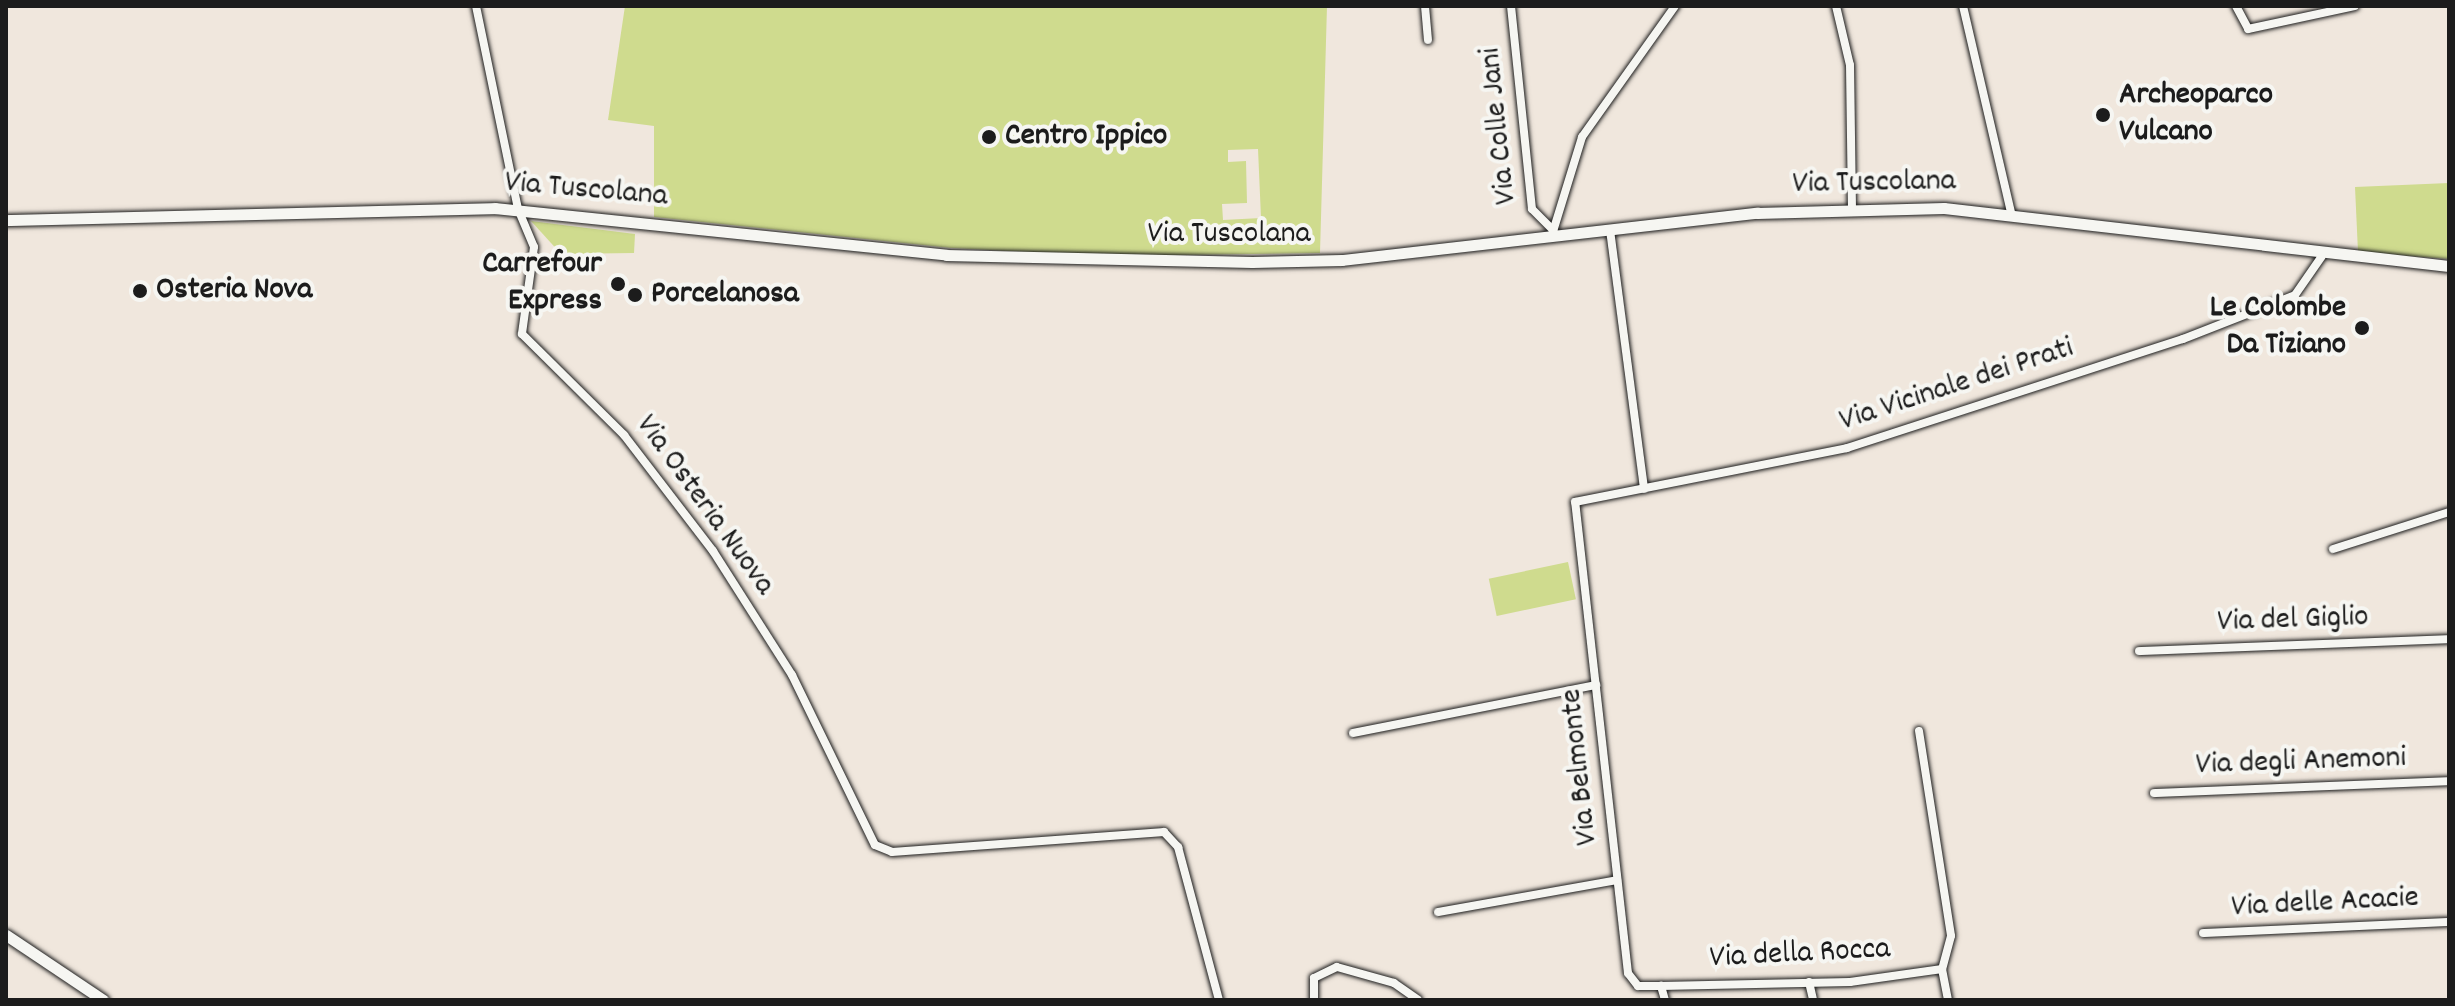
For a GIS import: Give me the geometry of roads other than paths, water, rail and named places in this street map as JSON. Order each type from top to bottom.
[{"type":"main road","name":"Via Tuscolana","points":[[6,220],[518,209],[946,255],[1098,262],[1342,260],[1552,234],[1852,209],[2011,213],[2322,256],[2449,266]]},
{"type":"main road","points":[[6,935],[103,1000]]},
{"type":"street","points":[[476,6],[518,209]]},
{"type":"street","points":[[1425,6],[1428,40]]},
{"type":"street","name":"Via Colle Jani","points":[[1511,6],[1532,209],[1552,234]]},
{"type":"street","points":[[1552,234],[1582,137],[1675,6]]},
{"type":"street","points":[[1836,6],[1850,65],[1852,209]]},
{"type":"street","points":[[1963,6],[2011,213]]},
{"type":"street","points":[[2236,6],[2248,29],[2355,6]]},
{"type":"street","name":"Via Osteria Nuova","points":[[518,209],[535,252],[524,338],[624,435],[713,551],[792,675],[875,845],[892,852],[1164,832],[1178,847],[1219,1000]]},
{"type":"street","points":[[1610,230],[1644,489]]},
{"type":"street","name":"Via Vicinale dei Prati","points":[[1575,502],[1867,442],[2198,335],[2295,295],[2322,256]]},
{"type":"street","name":"Via Belmonte","points":[[1575,502],[1629,977],[1638,986],[1661,986]]},
{"type":"street","points":[[2333,549],[2449,512]]},
{"type":"street","name":"Via del Giglio","points":[[2139,651],[2449,639]]},
{"type":"street","points":[[1353,733],[1596,685]]},
{"type":"street","points":[[1919,731],[1951,936],[1942,969],[1948,1000]]},
{"type":"street","name":"Via degli Anemoni","points":[[2154,793],[2449,781]]},
{"type":"street","points":[[1438,912],[1617,880]]},
{"type":"street","name":"Via delle Acacie","points":[[2203,933],[2449,922]]},
{"type":"street","points":[[1314,1000],[1314,978],[1337,967],[1388,981],[1418,1000]]},
{"type":"street","name":"Via della Rocca","points":[[1661,986],[1809,982],[1942,969]]},
{"type":"street","points":[[1809,982],[1813,1000]]},
{"type":"street","points":[[1661,986],[1665,1000]]},
{"type":"place","name":"Archeoparco Vulcano","points":[[2103,115]]},
{"type":"place","name":"Centro Ippico","points":[[989,137]]},
{"type":"place","name":"Carrefour Express","points":[[618,284]]},
{"type":"place","name":"Osteria Nova","points":[[140,291]]},
{"type":"place","name":"Porcelanosa","points":[[635,295]]},
{"type":"place","name":"Le Colombe Da Tiziano","points":[[2362,328]]}]
